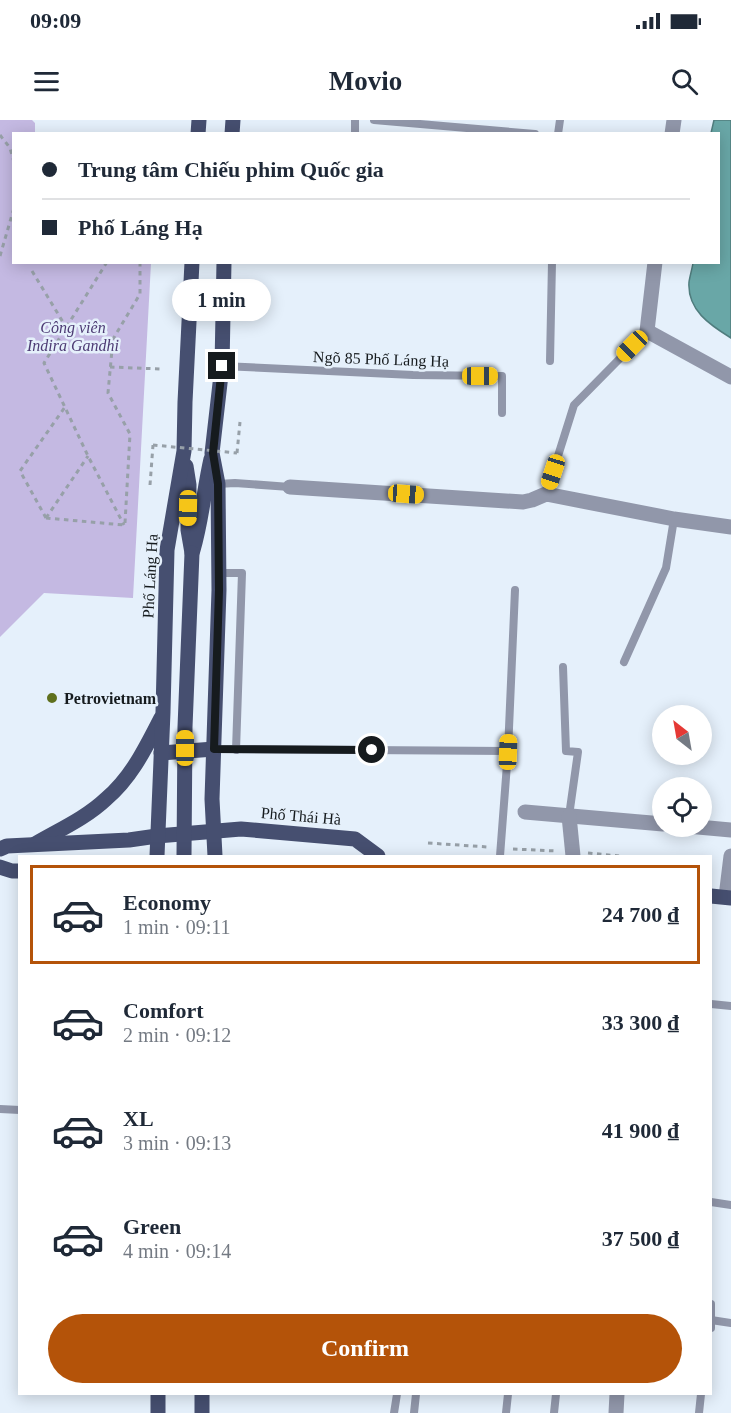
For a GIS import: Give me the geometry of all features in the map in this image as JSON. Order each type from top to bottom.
[{"type":"main road","name":"Phố Láng Hạ","points":[[157,855],[167,550],[184,451],[192,264]]},
{"type":"main road","points":[[192,553],[199,530],[205,483],[213,453],[222,366],[224,264]]},
{"type":"main road","points":[[184,451],[189,485],[188,530],[192,553],[185,727],[184,855]]},
{"type":"main road","points":[[213,453],[218,484],[219,573],[212,800],[215,855]]},
{"type":"main road","points":[[33,845],[89,812],[116,789],[143,754],[163,712]]},
{"type":"main road","points":[[161,753],[214,749]]},
{"type":"main road","name":"Phố Thái Hà","points":[[0,849],[7,846],[129,840],[241,830],[355,839],[377,855]]},
{"type":"main road","points":[[0,867],[18,871]]},
{"type":"main road","points":[[158,1395],[158,1413]]},
{"type":"main road","points":[[202,1395],[202,1413]]},
{"type":"street","points":[[655,264],[647,332],[731,377]]},
{"type":"street","points":[[290,487],[523,502],[546,494],[674,519],[731,527]]},
{"type":"street","points":[[525,812],[652,823]]},
{"type":"street","points":[[569,816],[573,855]]},
{"type":"street","points":[[712,828],[731,830]]},
{"type":"street","points":[[723,897],[731,856]]},
{"type":"street","points":[[616,1413],[617,1395]]},
{"type":"lane","points":[[374,120],[515,132]]},
{"type":"lane","points":[[550,361],[552,264]]},
{"type":"lane","points":[[546,494],[574,405],[647,332]]},
{"type":"lane","name":"Ngõ 85 Phố Láng Hạ","points":[[222,366],[413,375],[502,376],[502,413]]},
{"type":"lane","points":[[218,484],[290,487]]},
{"type":"lane","points":[[624,662],[666,568],[674,519]]},
{"type":"lane","points":[[219,573],[242,573],[236,750]]},
{"type":"lane","points":[[500,852],[508,752],[515,590]]},
{"type":"lane","points":[[563,667],[566,751],[578,752],[569,816]]},
{"type":"lane","points":[[214,749],[508,752]]},
{"type":"lane","points":[[712,1004],[731,1006]]},
{"type":"lane","points":[[0,1109],[18,1110]]},
{"type":"lane","points":[[712,1202],[731,1205]]},
{"type":"lane","points":[[712,1323],[731,1323]]},
{"type":"lane","points":[[394,1413],[397,1395]]},
{"type":"lane","points":[[414,1413],[416,1395]]},
{"type":"lane","points":[[506,1413],[508,1395]]},
{"type":"lane","points":[[554,1413],[556,1395]]},
{"type":"lane","points":[[699,1413],[701,1395]]},
{"type":"path","points":[[0,135],[10,148],[12,155]]},
{"type":"path","points":[[0,256],[12,215]]},
{"type":"path","points":[[106,264],[44,363],[124,525]]},
{"type":"path","points":[[124,525],[130,434],[108,393],[112,339],[140,294],[140,264]]},
{"type":"path","points":[[32,271],[66,327]]},
{"type":"path","points":[[110,367],[161,369]]},
{"type":"path","points":[[46,518],[20,471],[65,407]]},
{"type":"path","points":[[150,484],[153,445],[237,453],[240,422]]},
{"type":"path","points":[[46,518],[88,456]]},
{"type":"path","points":[[46,518],[124,525]]},
{"type":"path","points":[[428,843],[500,852]]},
{"type":"green space","name":"Công viên Indira Gandhi","points":[[0,120],[32,120],[35,123],[35,132],[12,132],[12,264],[151,264],[133,598],[44,593],[0,637]]},
{"type":"shaded area","points":[[714,120],[731,120],[731,338],[701,316],[689,292],[693,264],[720,264],[720,132],[711,132]]},
{"type":"place","name":"Petrovietnam","points":[[52,698]]},
{"type":"route","points":[[222,366],[213,453],[218,484],[219,590],[214,749],[372,750]]}]
